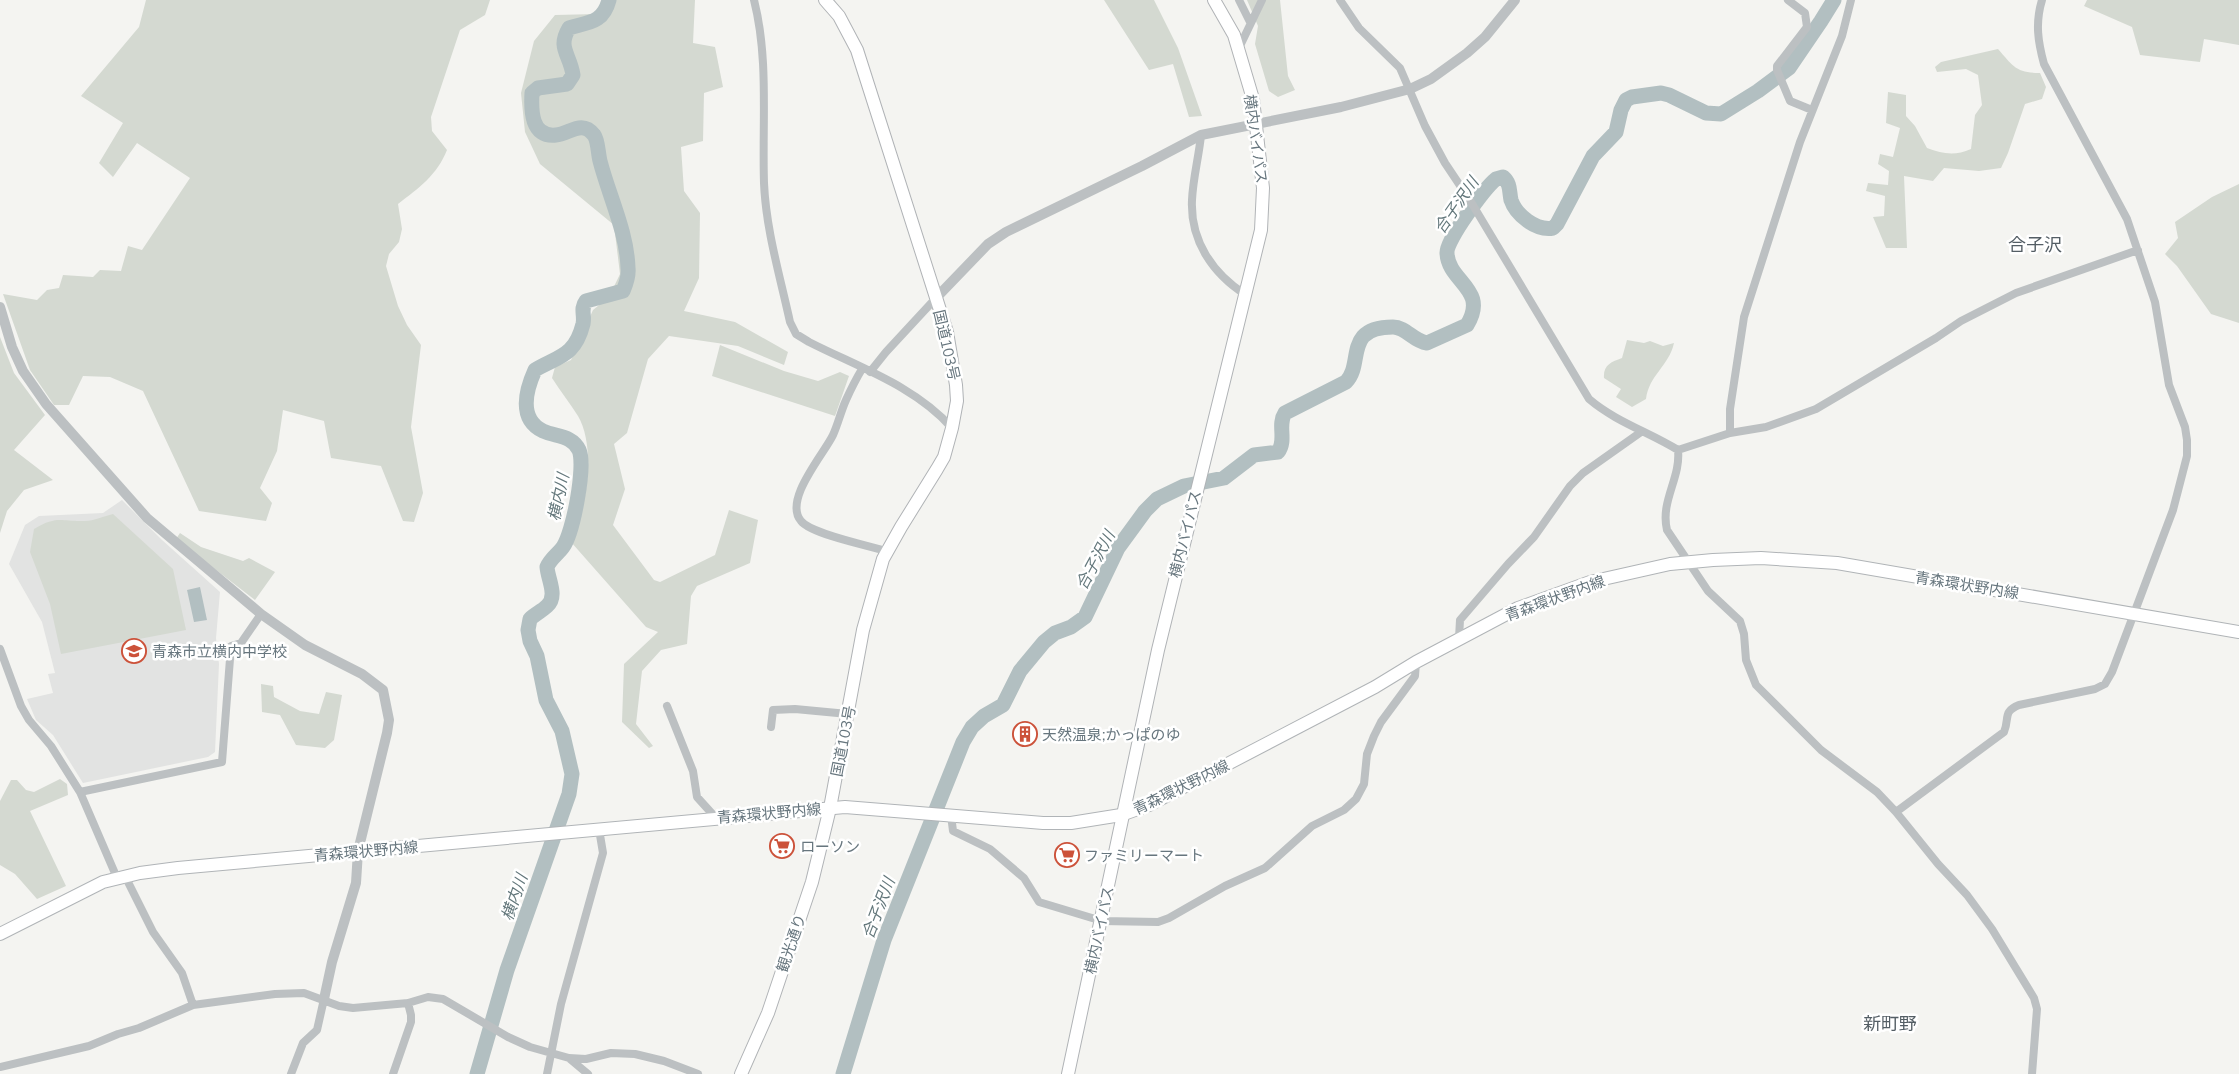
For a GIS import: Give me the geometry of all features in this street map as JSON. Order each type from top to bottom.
[{"type":"main road","name":"国道103号","points":[[826,0],[839,16],[856,50],[947,332],[954,364],[957,400],[944,456],[887,551],[863,630],[830,808]]},
{"type":"main road","name":"横内バイパス","points":[[1068,1074],[1102,921],[1121,815],[1192,505],[1261,230],[1263,188],[1253,99],[1234,35],[1214,0]]},
{"type":"main road","name":"青森環状野内線","points":[[0,934],[75,895],[121,877],[178,868],[845,807],[1071,823],[1121,815],[1166,797],[1376,687],[1459,638],[1518,608],[1590,582],[1670,564],[1761,558],[1837,563],[2239,632]]},
{"type":"main road","name":"観光通り","points":[[741,1074],[768,1013],[792,943],[812,882],[830,808]]},
{"type":"street","points":[[754,0],[762,44],[764,184],[768,222],[790,322],[796,334],[809,342],[915,395],[940,414],[952,428]]},
{"type":"street","points":[[1239,0],[1250,22]]},
{"type":"street","points":[[1238,50],[1262,0]]},
{"type":"street","points":[[1340,0],[1359,28],[1400,68],[1425,126],[1445,163],[1471,202],[1589,400],[1641,432],[1678,450],[1730,433],[1766,427],[1816,409],[1928,343],[1961,321],[2016,293],[2138,250]]},
{"type":"street","points":[[870,372],[886,352],[988,244],[1006,232],[1201,135],[1341,107],[1410,89],[1431,79],[1468,53],[1485,37],[1516,0]]},
{"type":"street","points":[[1788,0],[1804,13],[1807,26],[1777,66],[1777,70],[1790,101],[1812,110]]},
{"type":"street","points":[[1730,433],[1730,409],[1744,317],[1782,196],[1812,110],[1842,36],[1851,0]]},
{"type":"street","points":[[1896,812],[2004,732],[2007,726],[2007,715],[2011,709],[2019,705],[2095,689],[2105,684],[2112,672],[2173,510],[2187,456],[2187,440],[2169,385],[2155,302],[2127,219],[2044,64],[2037,40],[2042,0]]},
{"type":"street","points":[[1201,135],[1192,200],[1198,241],[1209,262],[1228,284],[1246,295]]},
{"type":"street","points":[[0,307],[12,347],[23,371],[46,404],[147,518],[261,614],[305,644],[362,674],[383,690],[389,720],[358,851],[356,883],[332,962],[317,1030],[303,1042],[291,1074]]},
{"type":"street","points":[[862,369],[846,400],[832,436],[811,467],[802,486],[798,499],[797,515],[801,521],[813,530],[887,551]]},
{"type":"street","points":[[1459,638],[1460,620],[1534,537],[1570,486],[1583,474],[1641,432]]},
{"type":"street","points":[[1678,450],[1677,470],[1665,504],[1664,518],[1667,530],[1708,591],[1740,621],[1744,634],[1746,660],[1756,685],[1821,750],[1877,792],[1967,895],[1997,937],[2034,998],[2037,1009],[2032,1074]]},
{"type":"street","points":[[80,792],[222,762],[231,646],[241,643],[261,614]]},
{"type":"street","points":[[0,649],[16,693],[29,720],[51,746],[80,792],[121,877],[153,932],[182,973],[193,1005]]},
{"type":"street","points":[[949,815],[953,831],[990,848],[1024,878],[1039,902],[1102,921],[1158,922],[1170,918],[1225,886],[1265,868],[1312,826],[1344,810],[1356,799],[1364,784],[1367,754],[1374,736],[1381,722],[1415,676],[1416,662]]},
{"type":"street","points":[[667,706],[693,771],[697,797],[716,818]]},
{"type":"street","points":[[771,726],[773,710],[794,709],[848,714]]},
{"type":"street","points":[[547,1074],[561,1004],[603,853],[599,829]]},
{"type":"street","points":[[0,1066],[89,1046],[139,1028],[193,1005],[275,994],[304,993],[339,1006],[353,1008],[408,1003],[428,997],[436,998],[450,1002],[508,1037],[530,1047],[569,1058],[586,1059],[611,1054],[635,1054],[664,1061],[698,1074]]},
{"type":"street","points":[[393,1074],[411,1022],[408,1003]]},
{"type":"street","points":[[569,1058],[588,1074]]},
{"type":"shaded area","points":[[146,0],[490,0],[485,15],[460,30],[431,117],[432,131],[447,150],[433,174],[398,204],[402,229],[399,242],[389,254],[386,266],[398,306],[407,325],[421,345],[411,427],[423,493],[414,522],[403,521],[381,466],[331,458],[324,421],[283,410],[277,451],[260,488],[272,503],[266,521],[199,511],[143,391],[110,377],[83,376],[69,405],[54,405],[30,370],[3,294],[37,300],[47,290],[59,288],[63,275],[93,277],[100,270],[121,271],[128,246],[142,250],[190,178],[137,143],[113,177],[99,163],[123,123],[81,96],[139,27]]},
{"type":"shaded area","points":[[613,0],[695,0],[693,43],[715,47],[723,87],[704,93],[703,141],[681,147],[684,191],[700,213],[699,278],[684,311],[735,322],[788,352],[784,365],[738,346],[669,336],[648,359],[627,433],[614,444],[625,489],[613,525],[654,580],[660,582],[715,555],[729,510],[758,520],[750,563],[697,586],[691,596],[687,644],[661,650],[642,671],[636,724],[653,746],[649,748],[622,722],[624,664],[658,632],[646,627],[571,542],[585,497],[588,462],[587,445],[584,430],[578,416],[552,378],[555,367],[571,360],[593,310],[609,297],[620,274],[614,225],[540,164],[525,132],[521,93],[534,41],[555,15],[597,14]]},
{"type":"shaded area","points":[[1104,0],[1154,0],[1178,48],[1202,116],[1189,117],[1173,64],[1149,70]]},
{"type":"shaded area","points":[[1247,0],[1280,0],[1288,76],[1295,90],[1278,97],[1269,91],[1255,44],[1258,26]]},
{"type":"shaded area","points":[[2087,0],[2239,0],[2239,45],[2204,39],[2200,62],[2140,55],[2132,27],[2084,6]]},
{"type":"shaded area","points":[[1998,49],[2020,70],[2040,73],[2046,87],[2042,99],[2025,104],[2001,168],[1979,171],[1944,168],[1933,181],[1904,176],[1907,248],[1886,248],[1873,217],[1884,216],[1885,196],[1866,191],[1868,183],[1888,185],[1889,171],[1878,164],[1880,154],[1893,157],[1900,128],[1886,123],[1888,92],[1906,95],[1906,116],[1915,126],[1927,148],[1949,153],[1960,153],[1971,149],[1975,115],[1982,105],[1978,75],[1966,69],[1937,72],[1935,67],[1941,62]]},
{"type":"shaded area","points":[[2239,184],[2239,323],[2211,314],[2177,266],[2165,254],[2178,238],[2175,222],[2212,197]]},
{"type":"shaded area","points":[[0,337],[14,373],[45,415],[14,450],[53,480],[24,490],[7,511],[0,533]]},
{"type":"shaded area","points":[[1627,340],[1644,343],[1650,341],[1663,346],[1674,343],[1668,358],[1651,383],[1646,399],[1632,407],[1616,397],[1621,389],[1604,378],[1606,367],[1622,358]]},
{"type":"shaded area","points":[[720,345],[784,371],[818,381],[840,372],[849,376],[835,416],[712,376]]},
{"type":"shaded area","name":"青森市立横内中学校","points":[[122,500],[162,540],[220,592],[216,638],[219,664],[215,752],[208,757],[83,783],[53,735],[36,720],[27,699],[53,693],[48,674],[55,673],[42,622],[9,564],[25,525],[39,516],[103,513]]},
{"type":"shaded area","points":[[113,514],[173,569],[186,630],[61,654],[50,604],[30,552],[34,529],[49,522],[59,520],[88,521]]},
{"type":"shaded area","points":[[180,533],[201,547],[243,561],[249,558],[275,572],[255,600],[176,539]]},
{"type":"shaded area","points":[[200,587],[207,620],[194,622],[187,590]]},
{"type":"shaded area","points":[[261,684],[273,686],[274,697],[300,711],[319,714],[326,692],[342,695],[334,740],[325,748],[296,745],[280,715],[262,712]]},
{"type":"shaded area","points":[[60,779],[67,784],[68,795],[30,811],[66,886],[37,899],[15,874],[0,865],[0,801],[11,780],[17,780],[26,790],[34,792]]},
{"type":"waterway","name":"横内川","points":[[477,1074],[507,970],[569,794],[572,774],[562,731],[546,700],[537,656],[530,641],[528,630],[530,619],[547,606],[552,598],[547,567],[563,547],[571,528],[580,484],[581,458],[576,445],[568,439],[548,433],[535,426],[527,412],[527,395],[535,370],[559,358],[576,343],[583,324],[583,307],[586,301],[623,291],[628,274],[624,241],[594,135],[585,128],[556,135],[548,135],[542,132],[534,122],[532,93],[538,88],[567,84],[573,75],[564,46],[569,28],[589,23],[599,17],[609,0]]},
{"type":"waterway","name":"合子沢川","points":[[843,1074],[884,940],[963,742],[972,727],[984,716],[1003,705],[1020,671],[1044,642],[1055,633],[1071,627],[1085,617],[1118,548],[1145,511],[1157,499],[1184,486],[1224,478],[1254,455],[1278,452],[1282,443],[1282,422],[1285,413],[1346,382],[1354,366],[1361,340],[1367,333],[1377,329],[1393,327],[1427,343],[1467,325],[1472,313],[1473,303],[1471,294],[1449,263],[1448,246],[1475,203],[1496,179],[1503,177],[1506,180],[1514,206],[1527,221],[1540,227],[1553,228],[1557,224],[1593,156],[1616,132],[1621,110],[1626,100],[1632,97],[1661,93],[1706,113],[1721,114],[1758,91],[1789,68],[1834,0]]},
{"type":"place","name":"青森市立横内中学校","points":[[134,651]]},
{"type":"place","name":"天然温泉;かっぱのゆ","points":[[1025,734]]},
{"type":"place","name":"ローソン","points":[[782,846]]},
{"type":"place","name":"ファミリーマート","points":[[1067,855]]},
{"type":"district","name":"合子沢","points":[[2035,244]]},
{"type":"district","name":"新町野","points":[[1890,1023]]}]
